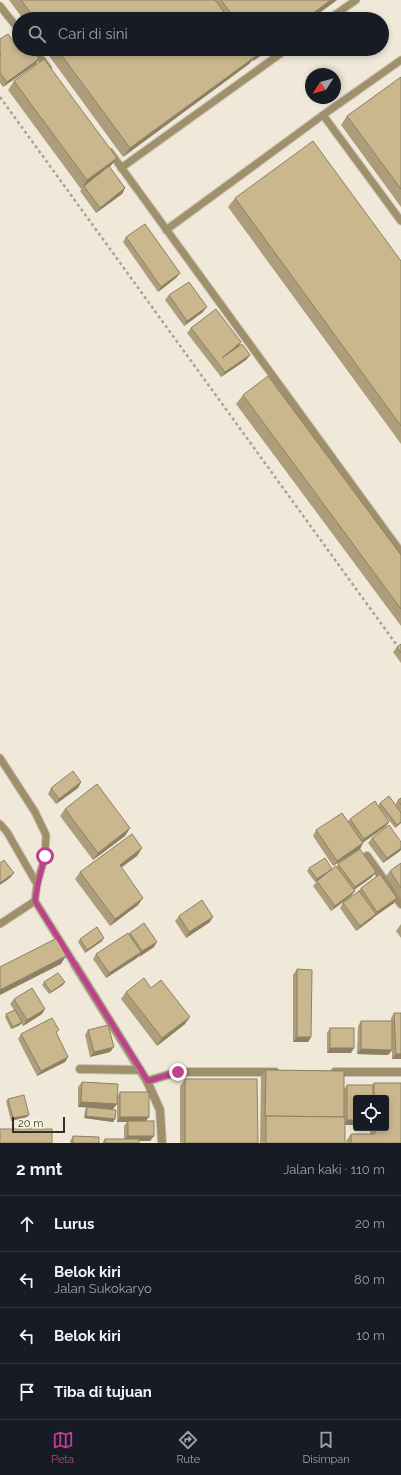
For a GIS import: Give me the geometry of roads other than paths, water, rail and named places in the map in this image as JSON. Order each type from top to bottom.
[{"type":"street","points":[[367,856],[401,904]]},
{"type":"street","points":[[75,965],[148,1081],[160,1110],[162,1143]]},
{"type":"street","points":[[80,1069],[140,1070]]},
{"type":"street","points":[[148,1081],[178,1072],[282,1072]]},
{"type":"street","points":[[329,1072],[401,1072]]},
{"type":"lane","points":[[339,12],[356,0]]},
{"type":"lane","points":[[0,6],[12,21]]},
{"type":"lane","points":[[39,56],[53,74]]},
{"type":"lane","points":[[122,168],[277,56]]},
{"type":"lane","points":[[166,230],[401,60]]},
{"type":"lane","points":[[323,115],[401,220]]},
{"type":"lane","points":[[103,143],[401,552]]},
{"type":"lane","points":[[0,759],[35,812],[46,835],[45,856],[35,901],[75,965]]},
{"type":"lane","points":[[0,824],[7,832],[38,884]]},
{"type":"lane","points":[[0,924],[35,901]]}]
